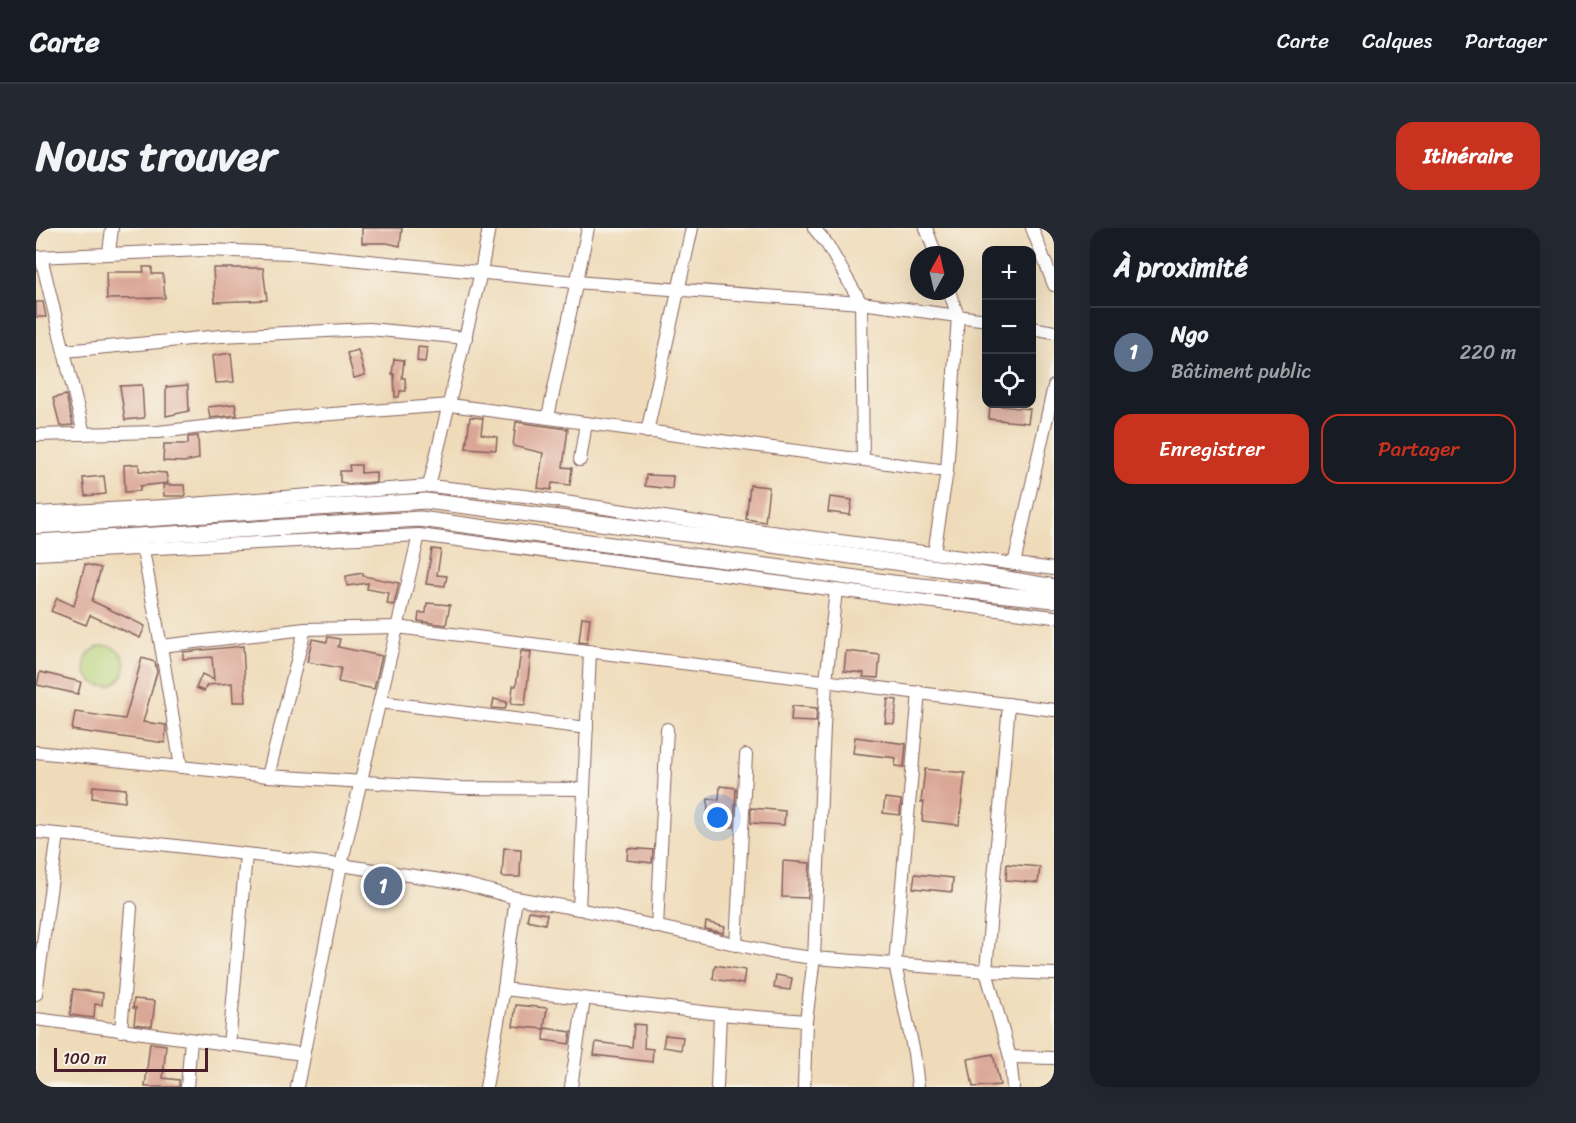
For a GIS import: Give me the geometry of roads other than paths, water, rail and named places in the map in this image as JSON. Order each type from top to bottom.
[{"type":"street","points":[[109,252],[112,228]]},
{"type":"street","points":[[429,486],[466,338],[489,228]]},
{"type":"street","points":[[548,417],[588,228]]},
{"type":"street","points":[[647,432],[692,228]]},
{"type":"street","points":[[814,228],[827,244],[861,303],[863,460]]},
{"type":"street","points":[[926,228],[933,246]]},
{"type":"street","points":[[1032,228],[1054,285]]},
{"type":"street","points":[[84,434],[65,351],[38,257],[109,252],[203,250],[290,253],[575,282],[861,303],[982,320]]},
{"type":"street","points":[[934,554],[947,471],[958,316],[952,300]]},
{"type":"street","points":[[65,351],[221,336],[369,329],[466,338]]},
{"type":"street","points":[[1036,329],[1054,332]]},
{"type":"street","points":[[1014,564],[1054,386]]},
{"type":"street","points":[[36,435],[158,432],[293,417],[450,405],[947,471]]},
{"type":"street","points":[[580,460],[586,423]]},
{"type":"street","points":[[36,513],[429,486],[525,496],[711,524],[1054,569]]},
{"type":"street","points":[[523,513],[525,496]]},
{"type":"street","points":[[36,526],[426,501],[765,544],[973,573],[1054,587]]},
{"type":"street","points":[[36,542],[420,519],[881,581],[1054,600]]},
{"type":"street","points":[[297,1087],[341,866],[419,535]]},
{"type":"street","points":[[36,554],[419,535],[1054,617]]},
{"type":"street","points":[[143,550],[181,767]]},
{"type":"street","points":[[804,1087],[806,1021],[814,958],[826,681],[836,590]]},
{"type":"street","points":[[161,646],[305,629],[398,627],[1054,710]]},
{"type":"street","points":[[268,776],[305,629]]},
{"type":"street","points":[[579,909],[590,651]]},
{"type":"street","points":[[918,1087],[914,1053],[895,964],[919,692]]},
{"type":"street","points":[[380,702],[587,728]]},
{"type":"street","points":[[1009,704],[986,971],[1010,1057],[1013,1087]]},
{"type":"street","points":[[657,927],[667,729]]},
{"type":"street","points":[[36,752],[268,776],[462,788],[584,789]]},
{"type":"street","points":[[736,945],[746,755]]},
{"type":"street","points":[[36,832],[341,866],[461,883],[516,898],[579,909],[736,945],[814,958],[1054,974]]},
{"type":"street","points":[[36,994],[58,835]]},
{"type":"street","points":[[229,1045],[246,855]]},
{"type":"street","points":[[486,1087],[504,989],[516,898]]},
{"type":"street","points":[[121,1031],[131,908]]},
{"type":"street","points":[[504,989],[720,1014],[806,1021]]},
{"type":"street","points":[[571,1087],[584,999]]},
{"type":"street","points":[[717,1087],[720,1014]]},
{"type":"street","points":[[36,1020],[303,1054]]},
{"type":"street","points":[[186,1087],[191,1040]]},
{"type":"street","points":[[1010,1057],[1054,1058]]},
{"type":"place","name":"Ngo","points":[[383,886]]}]
